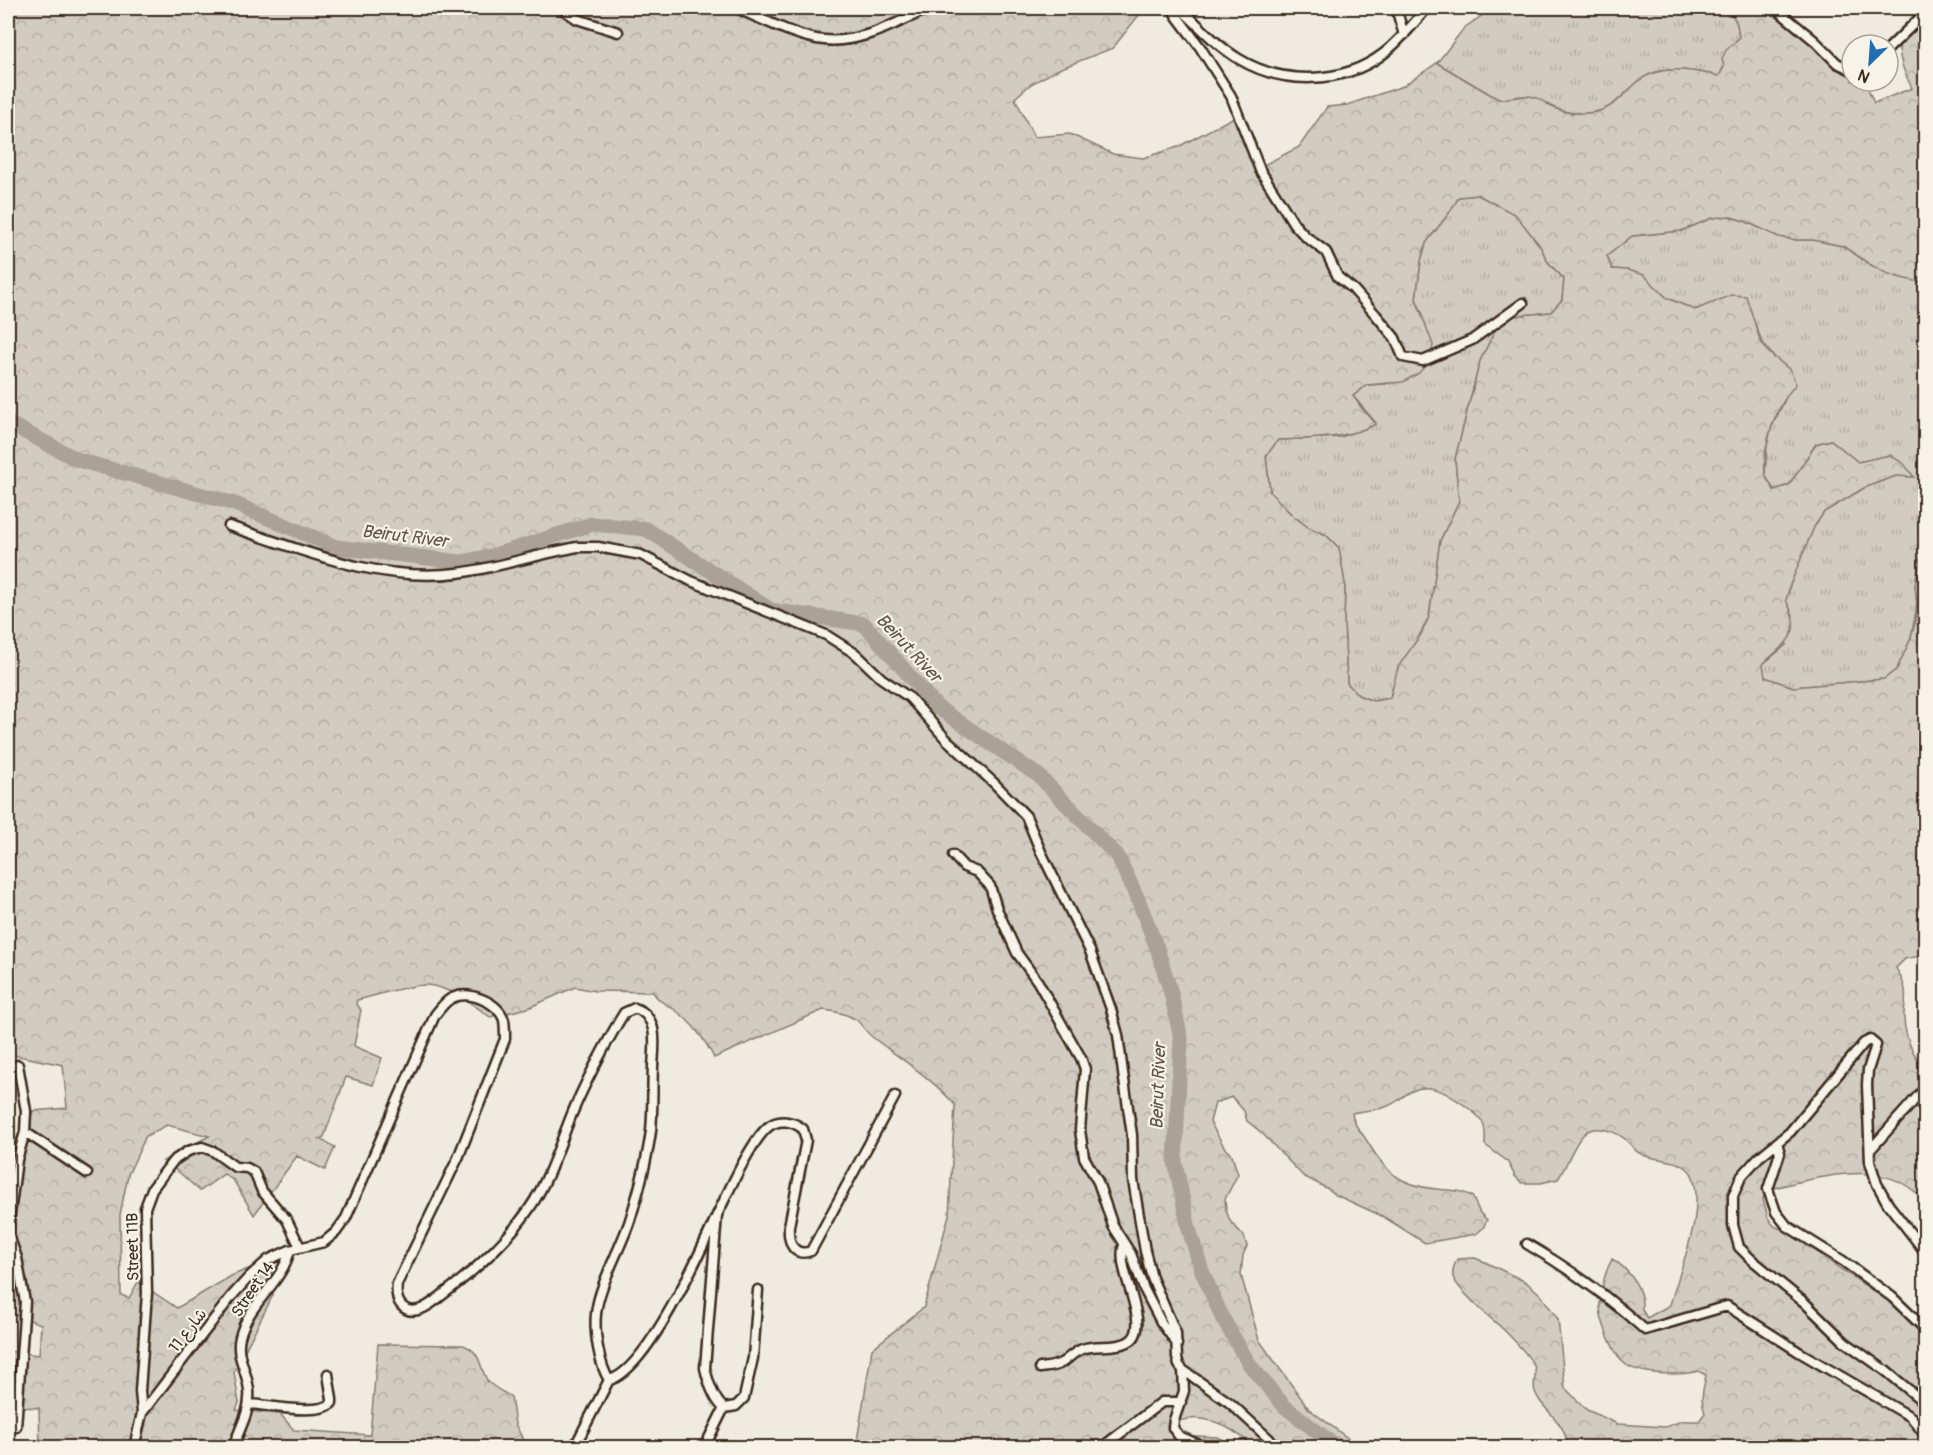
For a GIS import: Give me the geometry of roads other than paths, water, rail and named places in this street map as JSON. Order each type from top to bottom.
[{"type":"street","points":[[561,8],[577,19],[618,32]]},
{"type":"street","points":[[736,8],[784,28],[823,40],[861,37],[930,8]]},
{"type":"street","points":[[1172,8],[1231,96],[1260,170],[1294,224],[1326,252],[1338,277],[1353,289],[1395,338],[1403,357],[1423,361],[1472,340],[1523,303]]},
{"type":"street","points":[[1180,8],[1238,59],[1266,72],[1295,78],[1326,77],[1355,70],[1382,55],[1404,35],[1427,8]]},
{"type":"street","points":[[1396,8],[1404,35]]},
{"type":"street","points":[[1781,12],[1840,64]]},
{"type":"street","points":[[1900,37],[1926,12]]},
{"type":"street","points":[[229,526],[362,568],[404,574],[455,573],[578,547],[598,547],[642,555],[691,581],[826,635],[856,654],[882,678],[910,698],[946,739],[1026,816],[1096,966],[1118,1035],[1132,1135],[1133,1180],[1145,1251],[1152,1278],[1176,1333],[1179,1365],[1230,1403],[1279,1448]]},
{"type":"street","points":[[953,855],[964,867],[977,872],[990,886],[997,909],[1017,953],[1038,982],[1081,1058],[1085,1069],[1080,1130],[1084,1157],[1098,1182],[1113,1226],[1131,1254],[1144,1289],[1161,1322],[1177,1344]]},
{"type":"street","name":"شارع 11","points":[[134,1448],[142,1413],[249,1277],[268,1260],[290,1250],[324,1242],[336,1232],[346,1218],[435,1015],[450,998],[462,995],[478,998],[498,1009],[504,1021],[505,1040],[458,1158],[397,1284],[398,1300],[405,1309],[419,1310],[430,1304],[469,1275],[529,1210],[590,1074],[618,1023],[624,1013],[635,1008],[644,1011],[653,1026],[654,1043],[651,1131],[630,1220],[601,1292],[596,1312],[595,1325],[603,1370],[609,1380]]},
{"type":"street","points":[[1926,1253],[1879,1188],[1870,1162],[1867,1085],[1868,1070],[1876,1045],[1870,1040],[1864,1043],[1806,1115],[1741,1177],[1735,1189],[1733,1225],[1739,1247],[1751,1259],[1805,1303],[1845,1342],[1896,1378],[1926,1404]]},
{"type":"street","points":[[16,1427],[25,1302],[17,1258],[8,1231],[17,1161],[25,1132],[26,1111],[18,1065]]},
{"type":"street","points":[[1871,1149],[1926,1087]]},
{"type":"street","points":[[574,1448],[609,1380],[617,1378],[636,1361],[656,1332],[748,1155],[764,1131],[775,1123],[784,1121],[793,1122],[803,1129],[806,1140],[788,1238],[789,1244],[794,1249],[802,1252],[811,1251],[895,1096]]},
{"type":"street","points":[[25,1132],[87,1173]]},
{"type":"street","points":[[1777,1143],[1780,1153],[1768,1189],[1776,1212],[1782,1221],[1892,1297],[1926,1330]]},
{"type":"street","name":"Street 11B","points":[[142,1413],[140,1391],[147,1293],[145,1208],[152,1189],[173,1161],[188,1151],[202,1147],[213,1151],[235,1167],[247,1168],[254,1172],[262,1191],[287,1220],[300,1247]]},
{"type":"street","points":[[717,1215],[705,1368],[719,1404],[724,1408],[736,1406],[744,1398],[753,1358],[758,1290]]},
{"type":"street","points":[[1527,1244],[1566,1266],[1622,1309],[1645,1330],[1727,1306],[1799,1352],[1911,1417],[1926,1436]]},
{"type":"street","points":[[1040,1368],[1064,1362],[1080,1350],[1096,1346],[1117,1345],[1134,1338],[1138,1318],[1122,1260],[1124,1245]]},
{"type":"street","name":"Street 14","points":[[233,1448],[249,1404],[249,1389],[241,1360],[239,1339],[249,1316],[285,1267],[290,1250]]},
{"type":"street","points":[[1183,1370],[1184,1391],[1173,1428],[1179,1436],[1206,1448]]},
{"type":"street","points":[[249,1404],[302,1409],[328,1407],[332,1400],[328,1374]]},
{"type":"street","points":[[1101,1448],[1162,1402],[1180,1402]]},
{"type":"street","points":[[704,1448],[724,1408]]},
{"type":"waterway","name":"Beirut River","points":[[8,423],[78,460],[235,504],[336,547],[461,562],[495,555],[592,524],[646,529],[771,610],[864,624],[937,707],[1039,776],[1118,857],[1157,948],[1171,993],[1181,1039],[1175,1162],[1189,1229],[1202,1271],[1222,1317],[1249,1364],[1284,1406],[1329,1441],[1342,1448]]}]
